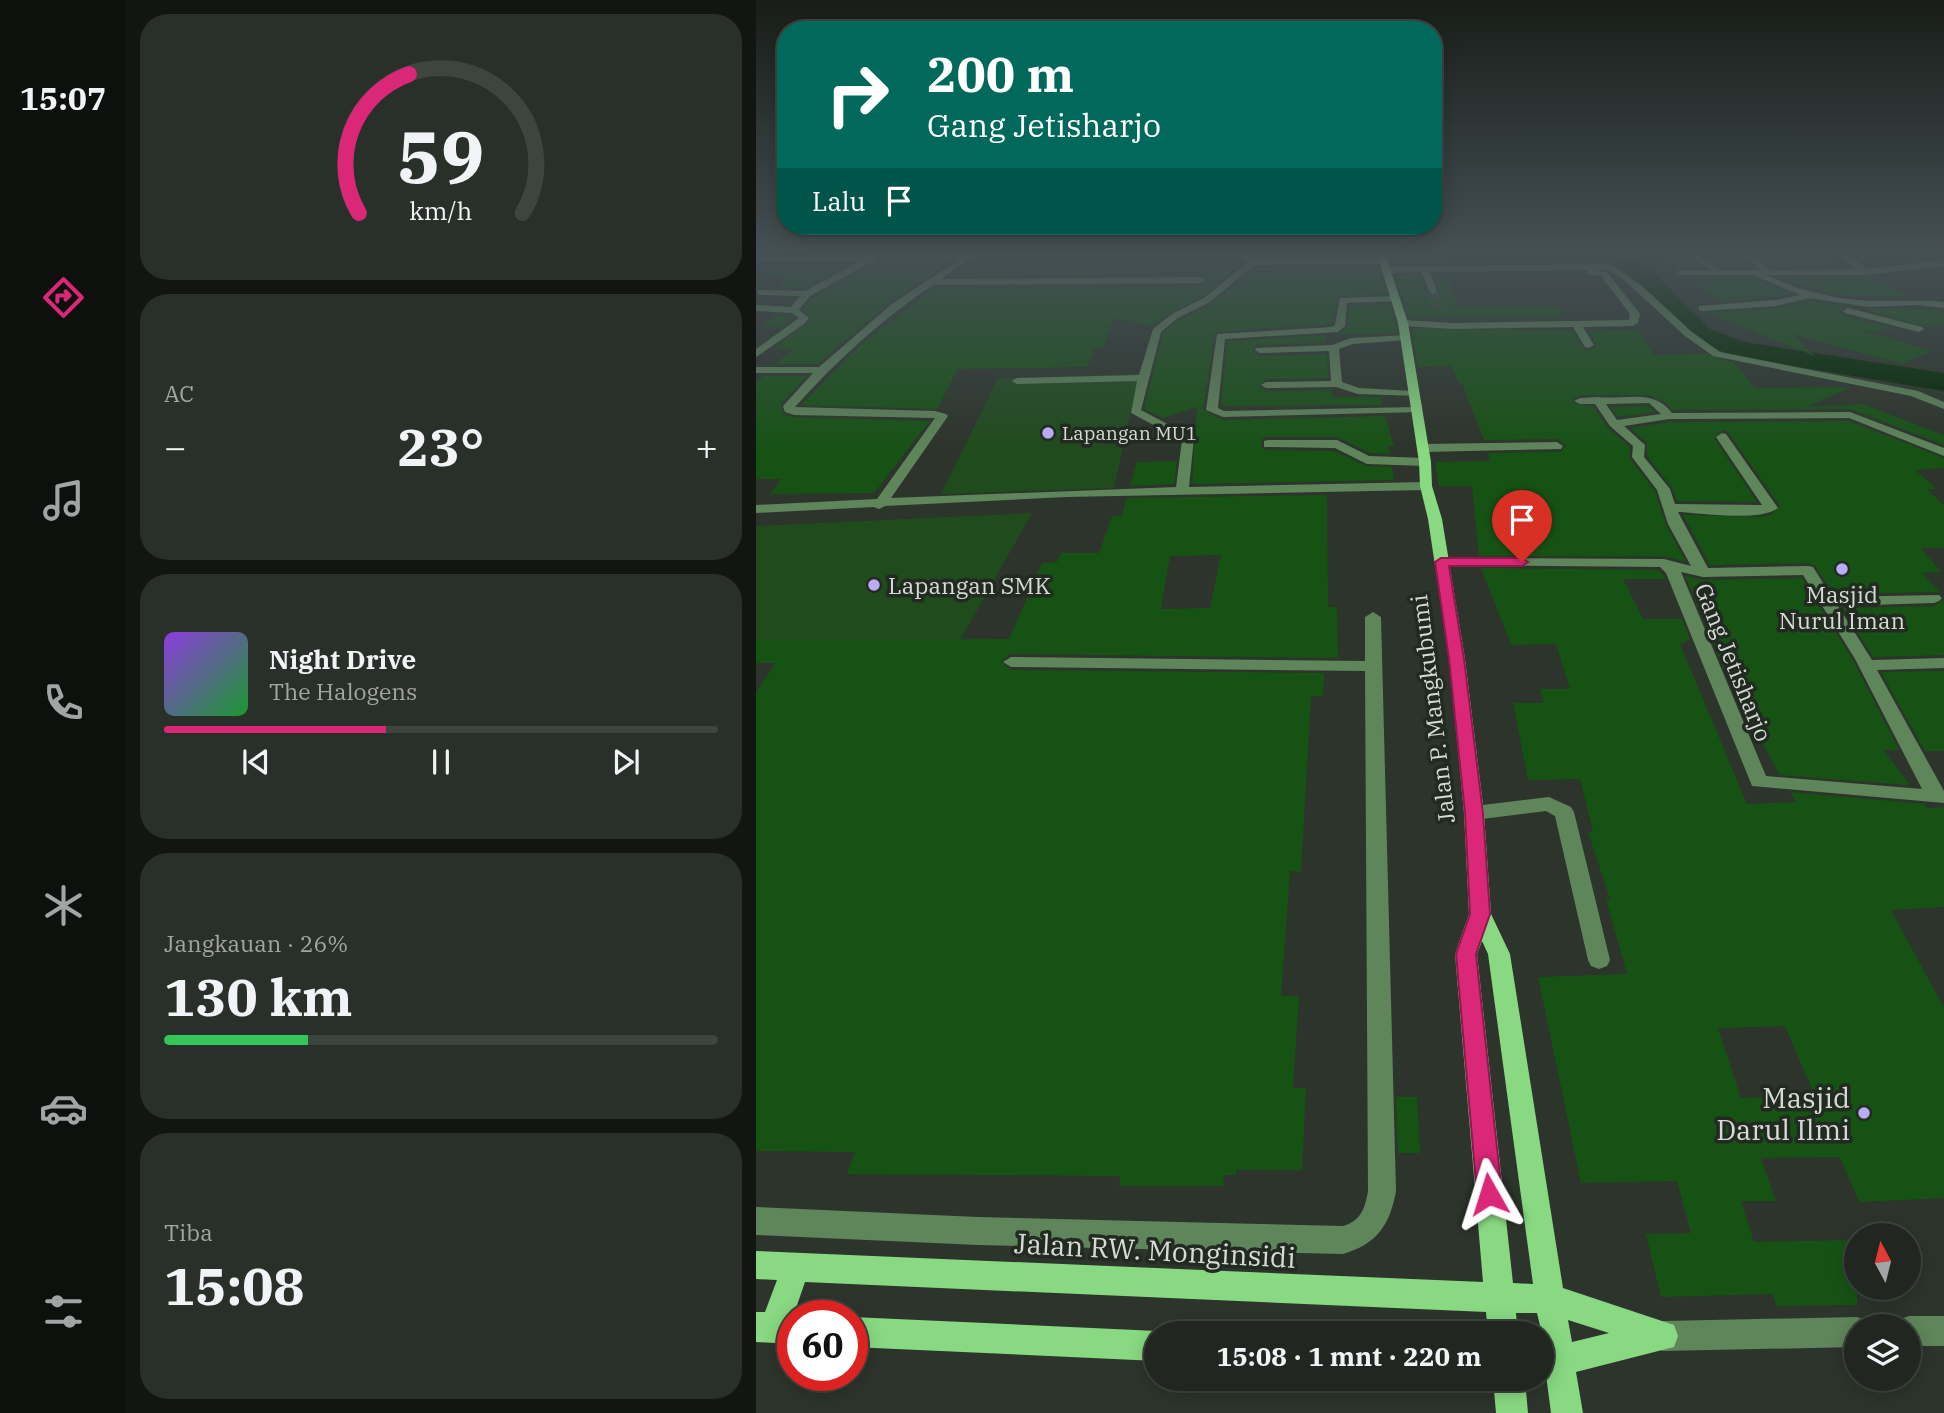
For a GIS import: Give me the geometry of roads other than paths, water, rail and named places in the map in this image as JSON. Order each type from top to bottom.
[{"type":"main road","name":"Jalan P. Mangkubumi","points":[[1401,319],[1424,455],[1426,486],[1435,519],[1457,659],[1474,813],[1480,914],[1499,954],[1551,1299],[1551,1321]]},
{"type":"main road","name":"Jalan P. Mangkubumi","points":[[1480,914],[1466,954],[1502,1321]]},
{"type":"main road","name":"Jalan RW. Monginsidi","points":[[756,1265],[1551,1299],[1663,1336]]},
{"type":"main road","points":[[774,1328],[796,1267]]},
{"type":"main road","points":[[868,1333],[1144,1345]]},
{"type":"main road","points":[[1554,1359],[1663,1336]]},
{"type":"main road","name":"Jalan P. Mangkubumi","points":[[1554,1370],[1567,1413]]},
{"type":"main road","points":[[1510,1391],[1513,1413]]},
{"type":"street","points":[[756,354],[803,319]]},
{"type":"street","points":[[879,505],[942,416],[789,410],[822,370],[880,319]]},
{"type":"street","points":[[1171,319],[1156,331],[1135,411],[1188,438],[1182,491]]},
{"type":"street","points":[[1341,319],[1340,327],[1335,330],[1220,336],[1214,412],[1416,410]]},
{"type":"street","points":[[1260,350],[1334,348],[1351,341],[1441,320],[1577,325],[1633,323],[1634,319]]},
{"type":"street","points":[[1672,319],[1695,342],[1717,354],[1914,393],[1944,406]]},
{"type":"street","points":[[1884,319],[1919,329]]},
{"type":"street","points":[[1577,325],[1589,345]]},
{"type":"street","points":[[1334,348],[1337,384]]},
{"type":"street","points":[[756,370],[822,370]]},
{"type":"street","points":[[1017,381],[1142,378]]},
{"type":"street","points":[[1266,385],[1337,384],[1358,391],[1413,394]]},
{"type":"street","points":[[1598,400],[1614,424],[1639,444],[1638,457],[1663,489],[1703,573]]},
{"type":"street","points":[[1580,401],[1651,400],[1660,404],[1669,416]]},
{"type":"street","points":[[1614,424],[1669,416],[1850,415],[1944,452]]},
{"type":"street","points":[[1670,508],[1744,511],[1771,508],[1722,437]]},
{"type":"street","points":[[1268,444],[1337,444],[1367,460],[1557,446]]},
{"type":"street","points":[[756,509],[1066,494],[1426,486]]},
{"type":"street","name":"Gang Jetisharjo","points":[[1441,562],[1664,563],[1703,573],[1798,569],[1810,573],[1828,602]]},
{"type":"street","name":"Gang Jetisharjo","points":[[1664,563],[1673,571],[1759,782],[1940,797]]},
{"type":"street","points":[[1934,598],[1828,602],[1867,665],[1940,797]]},
{"type":"street","points":[[756,1221],[978,1231],[1343,1240],[1367,1231],[1374,1222],[1382,1191],[1373,617]]},
{"type":"street","points":[[1011,662],[1373,666]]},
{"type":"street","points":[[1867,665],[1944,663]]},
{"type":"street","points":[[1474,813],[1549,804],[1564,811],[1600,960]]},
{"type":"street","points":[[1921,1331],[1944,1331]]},
{"type":"street","points":[[1663,1336],[1844,1332]]},
{"type":"waterway","points":[[1685,319],[1701,335],[1738,349],[1944,382]]},
{"type":"place","name":"Lapangan MU1","points":[[1048,433]]},
{"type":"place","name":"Masjid Nurul Iman","points":[[1842,569]]},
{"type":"place","name":"Lapangan SMK","points":[[874,585]]},
{"type":"place","name":"Masjid Darul Ilmi","points":[[1864,1113]]}]
